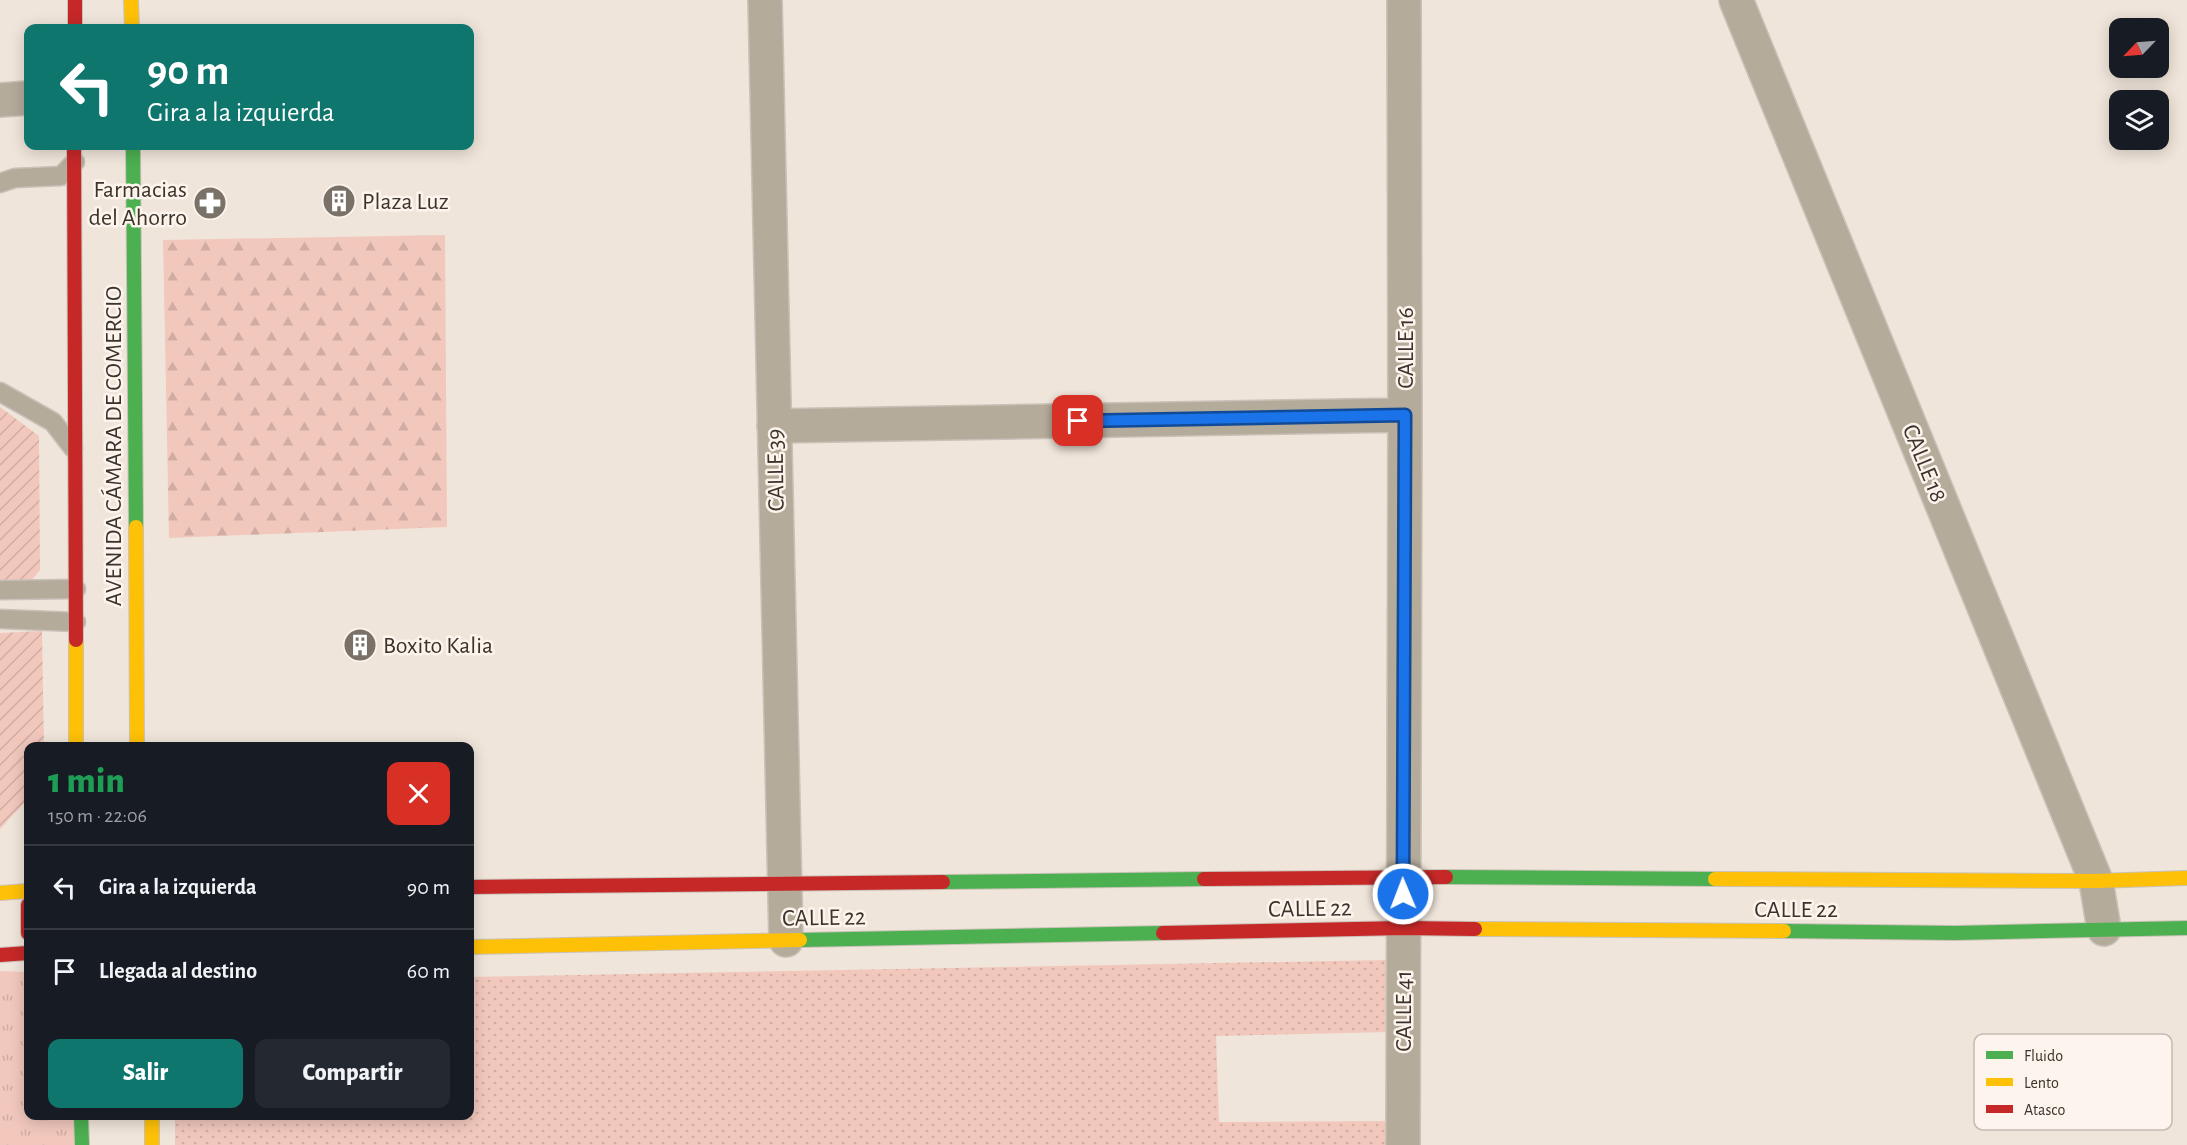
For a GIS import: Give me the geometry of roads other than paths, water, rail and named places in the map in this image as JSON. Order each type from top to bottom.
[{"type":"main road","points":[[75,0],[75,24]]},
{"type":"main road","points":[[131,0],[132,24]]},
{"type":"main road","name":"AVENIDA CÁMARA DE COMERCIO","points":[[133,150],[137,742]]},
{"type":"main road","name":"AVENIDA CÁMARA DE COMERCIO","points":[[74,154],[76,742]]},
{"type":"main road","name":"CALLE 22","points":[[474,887],[1403,877],[2096,881],[2187,878]]},
{"type":"main road","points":[[0,893],[24,891]]},
{"type":"main road","name":"CALLE 22","points":[[474,946],[1404,928],[1955,933],[2187,928]]},
{"type":"main road","points":[[0,955],[24,953]]},
{"type":"main road","points":[[81,1120],[82,1145]]},
{"type":"main road","points":[[152,1120],[152,1145]]},
{"type":"street","name":"CALLE 39","points":[[765,0],[786,940]]},
{"type":"street","name":"CALLE 16","points":[[1403,877],[1404,0]]},
{"type":"street","name":"CALLE 18","points":[[1736,0],[2096,881],[2104,929]]},
{"type":"street","points":[[0,100],[24,98]]},
{"type":"street","points":[[774,426],[1405,415]]},
{"type":"street","name":"CALLE 41","points":[[1402,1145],[1403,877]]},
{"type":"lane","points":[[0,183],[15,178],[61,176],[74,154]]},
{"type":"lane","points":[[0,392],[53,422],[68,439],[76,453]]},
{"type":"lane","points":[[0,590],[76,589]]},
{"type":"lane","points":[[0,619],[76,622]]},
{"type":"place","name":"Plaza Luz","points":[[339,201]]},
{"type":"place","name":"Farmacias del Ahorro","points":[[210,203]]},
{"type":"place","name":"Boxito Kalia","points":[[360,645]]}]
